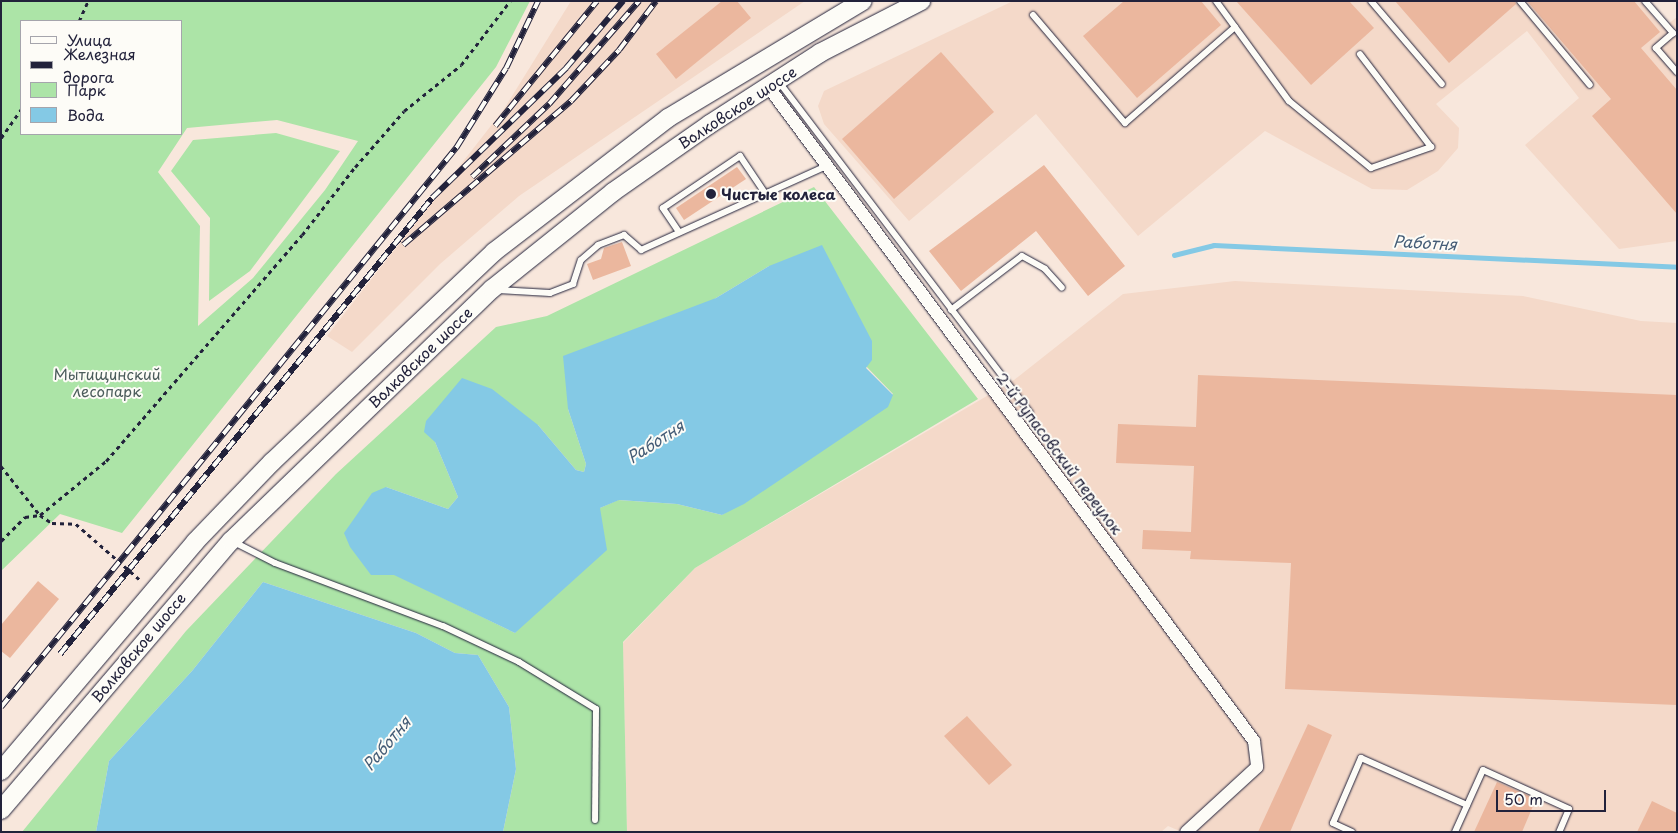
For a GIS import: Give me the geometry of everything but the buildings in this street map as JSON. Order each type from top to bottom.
[{"type":"main road","name":"Волковское шоссе","points":[[1,771],[195,542],[272,462],[487,259],[668,118],[820,24],[863,1]]},
{"type":"main road","name":"Волковское шоссе","points":[[1,810],[231,540],[492,289],[631,178],[772,82],[921,1]]},
{"type":"street","name":"2-й Рупасовский переулок","points":[[772,82],[826,166],[1254,741],[1257,767],[1186,832]]},
{"type":"lane","points":[[820,24],[845,1]]},
{"type":"lane","points":[[1216,1],[1289,101],[1371,168],[1431,147],[1360,54]]},
{"type":"lane","points":[[1371,1],[1442,84]]},
{"type":"lane","points":[[1520,1],[1590,85]]},
{"type":"lane","points":[[1645,1],[1673,33],[1656,48],[1677,72]]},
{"type":"lane","points":[[1033,14],[1125,123],[1235,27]]},
{"type":"lane","points":[[772,82],[1030,413]]},
{"type":"lane","points":[[679,232],[663,208],[740,156],[765,193]]},
{"type":"lane","points":[[492,289],[550,293],[573,284],[581,260],[598,245],[624,235],[641,250],[826,166]]},
{"type":"lane","points":[[951,310],[1022,256],[1045,269],[1062,288]]},
{"type":"lane","points":[[231,540],[275,563],[494,650],[596,709],[595,820]]},
{"type":"lane","points":[[1352,832],[1333,823],[1361,758],[1467,805]]},
{"type":"lane","points":[[1455,832],[1483,770],[1569,809],[1559,832]]},
{"type":"path","points":[[79,20],[88,1]]},
{"type":"path","points":[[1,541],[25,517],[40,515],[106,462],[302,235],[361,160],[404,112],[461,65],[510,1]]},
{"type":"path","points":[[1,138],[20,110]]},
{"type":"path","points":[[1,466],[40,515],[52,523],[76,524],[139,579]]},
{"type":"shaded area","points":[[571,1],[805,1],[519,196],[440,264],[352,352],[327,336],[504,109]]},
{"type":"shaded area","points":[[1013,1],[1640,1],[1663,28],[1677,17],[1677,241],[1619,249],[1525,145],[1579,98],[1527,31],[1436,104],[1459,128],[1458,148],[1438,171],[1407,190],[1372,189],[1265,131],[1138,236],[1036,114],[909,221],[824,124],[818,106],[824,91]]},
{"type":"shaded area","points":[[1235,281],[1523,296],[1641,321],[1677,323],[1677,832],[1182,832],[1168,826],[1161,832],[627,832],[623,643],[695,568],[1014,380],[1123,294]]},
{"type":"green space","name":"Мытищинский лесопарк","points":[[1,1],[530,1],[496,67],[122,533],[60,514],[1,571]],"holes":[[[277,120],[358,141],[325,190],[253,278],[198,326],[200,226],[158,172],[187,128]]]},
{"type":"green space","points":[[276,133],[340,151],[250,271],[209,301],[210,218],[171,171],[193,140]]},
{"type":"green space","points":[[814,187],[978,399],[695,568],[623,642],[627,832],[503,832],[516,769],[509,707],[478,655],[455,653],[416,633],[263,582],[192,671],[109,761],[96,832],[22,832],[186,631],[336,474],[496,327],[547,316]],"holes":[[[769,266],[893,394],[722,515],[677,504],[618,500],[600,508],[515,633],[394,574],[386,487],[448,509],[458,497],[435,442],[538,425],[576,470],[584,472],[586,464],[568,409],[716,298]]]},
{"type":"water","points":[[822,245],[872,341],[872,360],[866,368],[893,395],[888,407],[744,504],[722,515],[677,504],[619,500],[600,508],[607,550],[515,633],[394,575],[371,575],[350,547],[344,533],[372,493],[386,487],[448,509],[458,497],[435,442],[424,432],[426,421],[462,378],[492,389],[538,425],[576,470],[584,472],[586,464],[568,409],[563,356],[716,298],[769,266]]},
{"type":"water","points":[[263,582],[416,633],[455,653],[478,655],[509,707],[516,769],[503,832],[96,832],[109,761],[192,671]]},
{"type":"waterway","name":"Работня","points":[[1174,255],[1214,245],[1677,267]]},
{"type":"railway","points":[[1,707],[456,148],[506,68],[538,1]]},
{"type":"railway","points":[[495,126],[597,1]]},
{"type":"railway","points":[[60,654],[432,198],[566,68],[623,1]]},
{"type":"railway","points":[[472,177],[549,104],[639,1]]},
{"type":"railway","points":[[403,245],[571,101],[619,50],[656,1]]},
{"type":"place","name":"Чистые колеса","points":[[711,194]]}]
